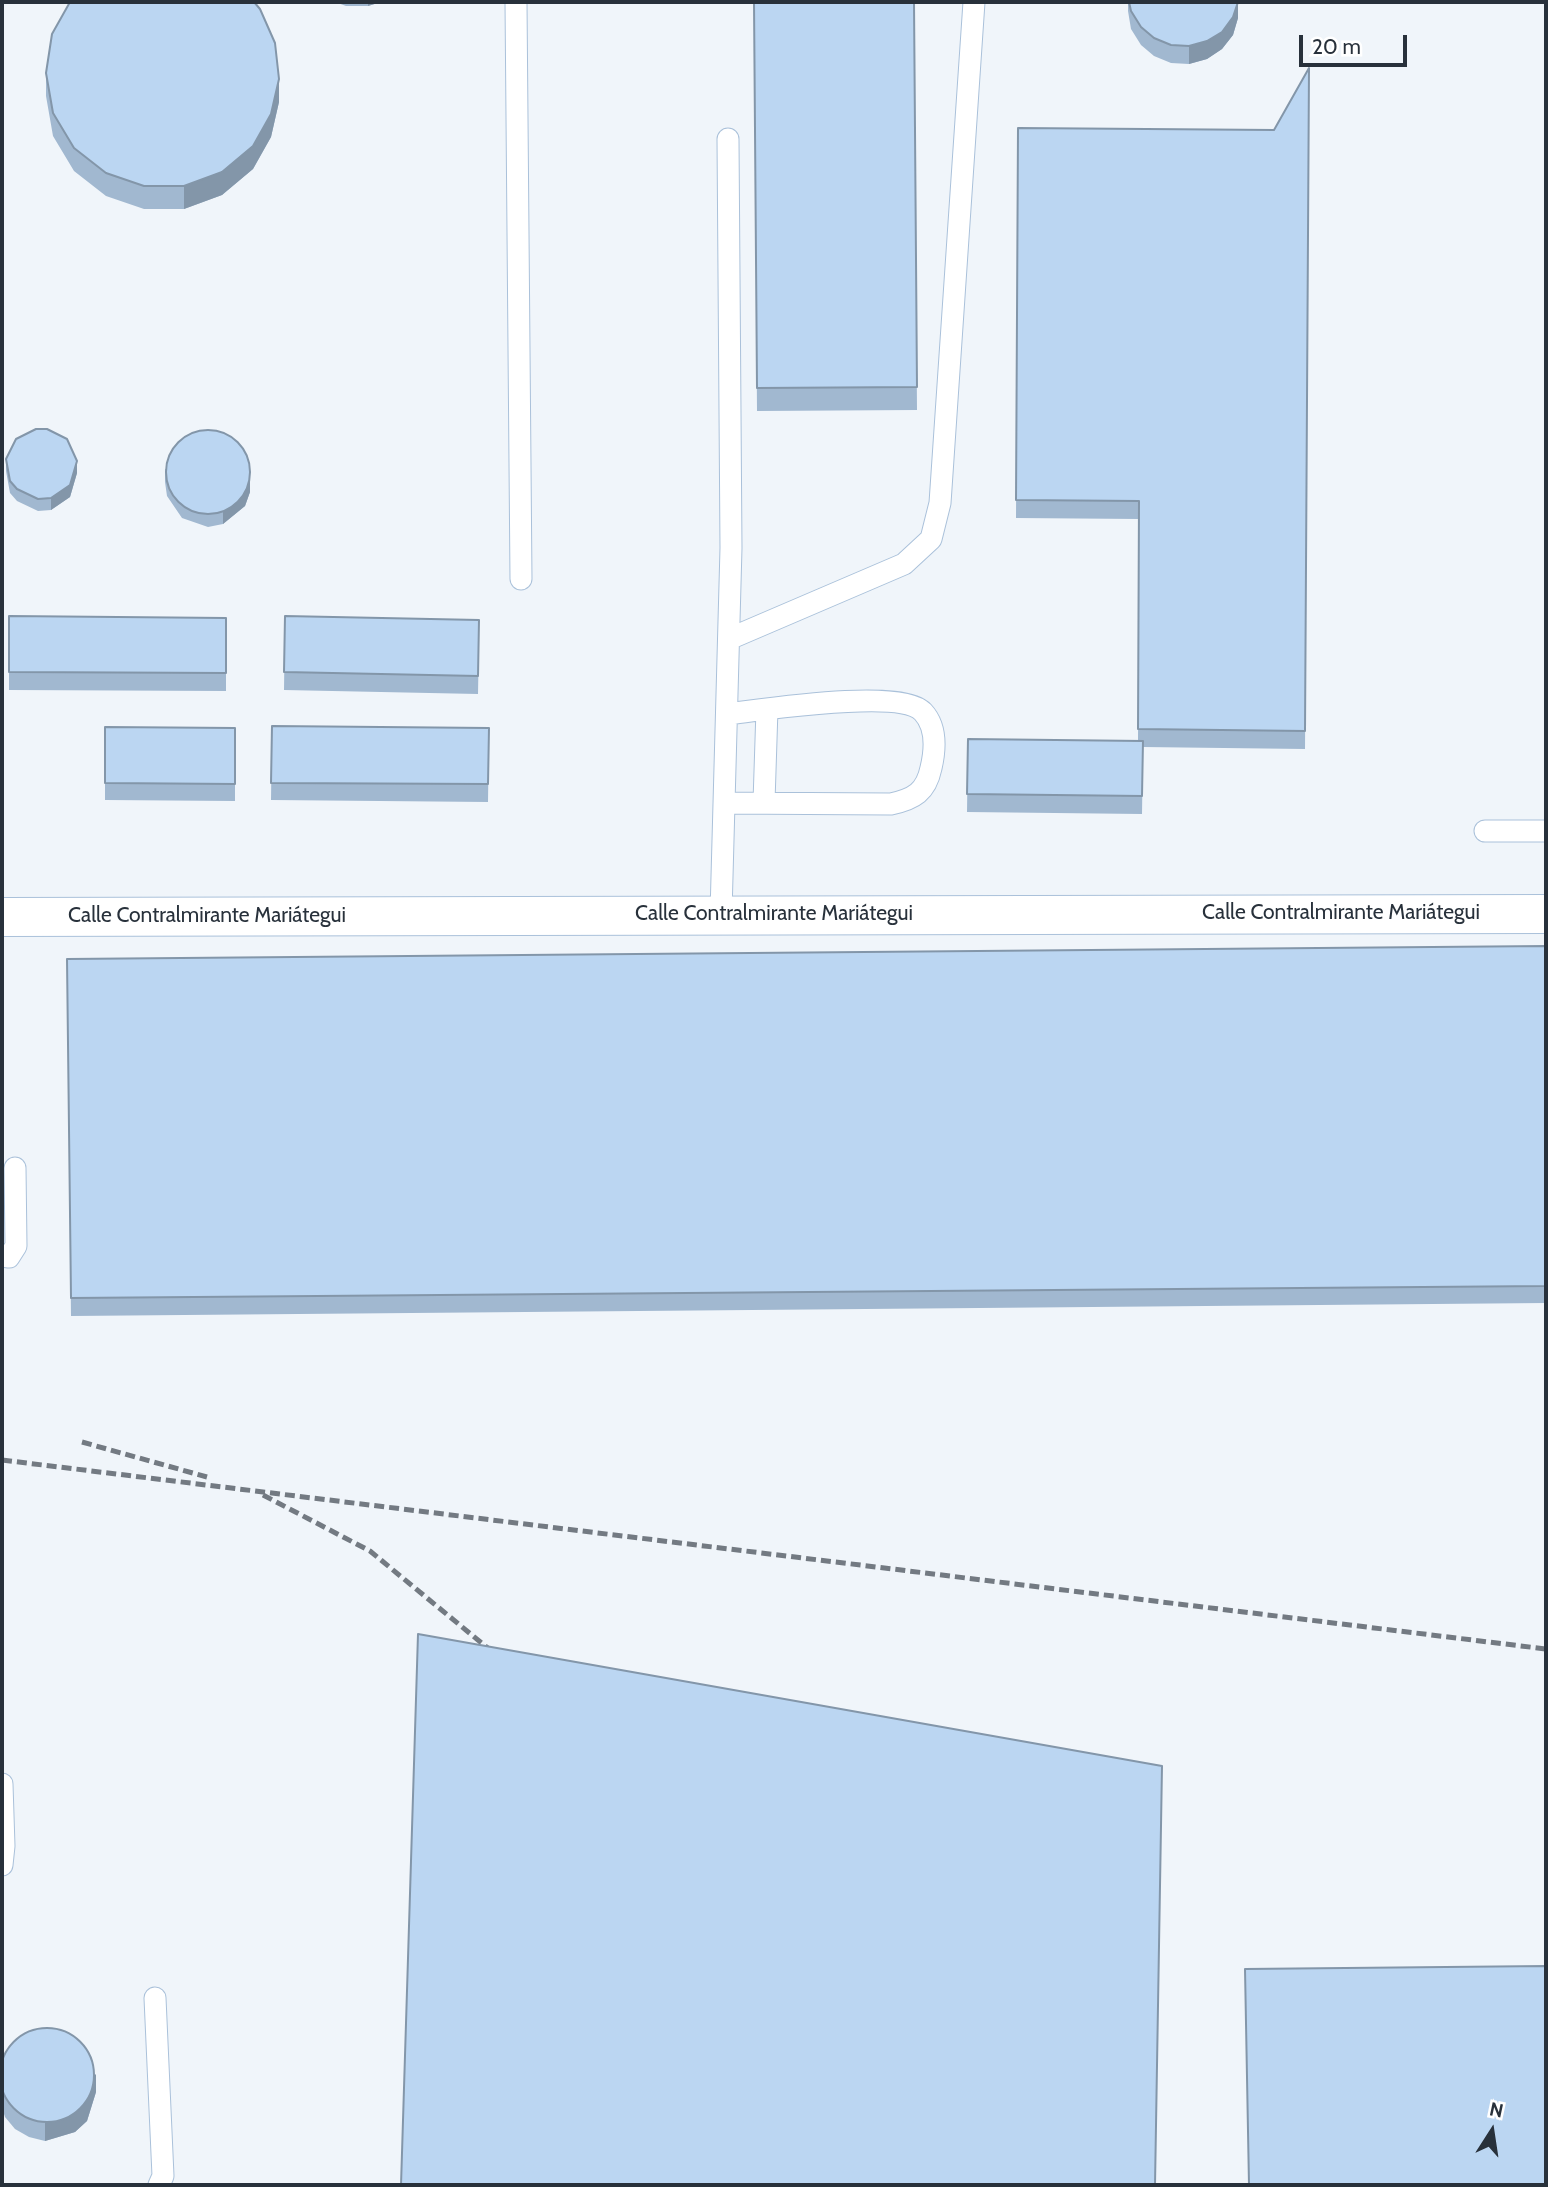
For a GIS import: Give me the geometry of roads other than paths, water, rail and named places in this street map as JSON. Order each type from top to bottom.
[{"type":"street","name":"Calle Contralmirante Mariátegui","points":[[2,917],[721,913],[1546,914]]},
{"type":"lane","points":[[516,2],[521,579]]},
{"type":"lane","points":[[729,639],[904,565],[931,539],[940,503],[974,2]]},
{"type":"lane","points":[[721,913],[729,639],[728,139]]},
{"type":"lane","points":[[725,803],[891,804],[913,799],[928,784],[934,756],[933,731],[923,711],[907,704],[835,701],[727,714]]},
{"type":"lane","points":[[764,803],[767,709]]},
{"type":"lane","points":[[1485,831],[1546,831]]},
{"type":"lane","points":[[2,1256],[9,1257],[16,1246],[15,1168]]},
{"type":"lane","points":[[2,1784],[5,1846],[2,1865]]},
{"type":"lane","points":[[155,1998],[163,2176],[159,2185]]},
{"type":"railway","points":[[82,1442],[207,1477]]},
{"type":"railway","points":[[2,1460],[1546,1649]]},
{"type":"railway","points":[[263,1495],[370,1551],[501,1659]]}]
